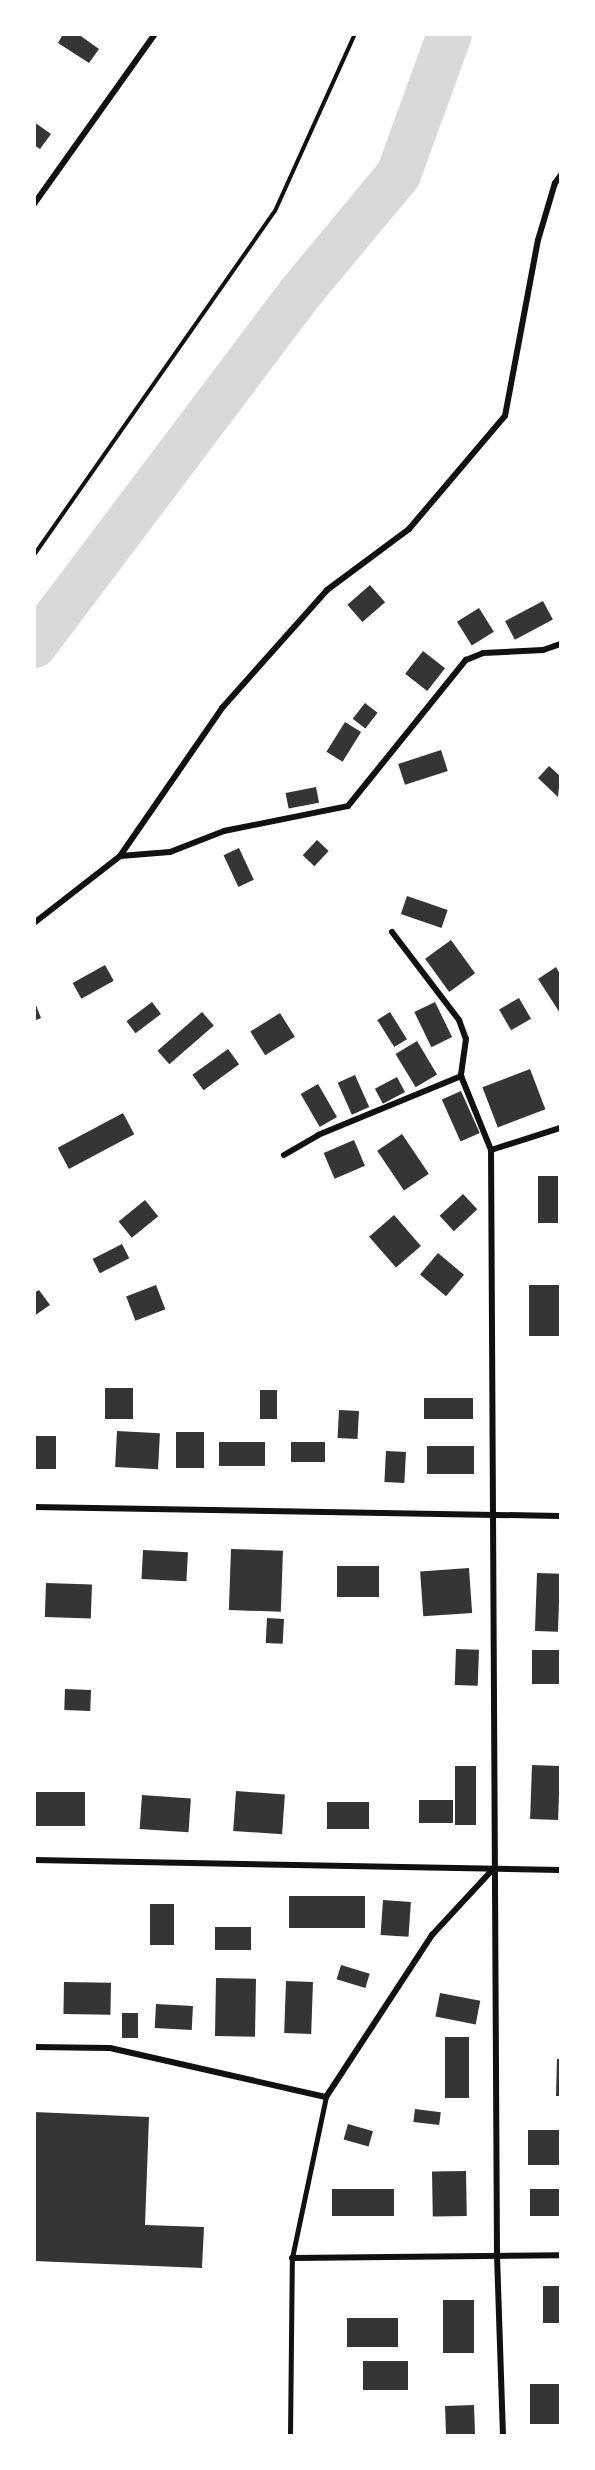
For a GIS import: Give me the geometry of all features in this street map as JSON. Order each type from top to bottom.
[{"type":"street","points":[[34,204],[155,34]]},
{"type":"street","points":[[34,923],[120,855],[222,708],[327,590],[409,529],[505,416],[538,240],[555,183],[561,176]]},
{"type":"street","points":[[120,855],[170,852],[224,831],[348,806],[466,660],[483,653],[543,650],[561,644]]},
{"type":"street","points":[[392,932],[459,1020],[466,1039],[461,1076],[490,1150],[497,2254],[503,2436]]},
{"type":"street","points":[[284,1155],[318,1135],[461,1076]]},
{"type":"street","points":[[490,1150],[561,1128]]},
{"type":"street","points":[[34,1507],[561,1516]]},
{"type":"street","points":[[34,1860],[561,1870]]},
{"type":"street","points":[[34,2047],[111,2048],[326,2097],[432,1935],[494,1868]]},
{"type":"street","points":[[292,2258],[561,2255]]},
{"type":"lane","points":[[290,2436],[292,2258],[326,2097]]},
{"type":"path","points":[[34,555],[275,211],[355,34]]},
{"type":"building","points":[[63,34],[78,34],[99,49],[89,63],[58,43]]},
{"type":"building","points":[[34,122],[51,134],[40,149],[34,145]]},
{"type":"building","points":[[370,585],[385,602],[362,622],[347,605]]},
{"type":"building","points":[[543,601],[553,620],[515,640],[505,621]]},
{"type":"building","points":[[479,608],[494,632],[472,646],[457,622]]},
{"type":"building","points":[[423,651],[445,668],[427,691],[405,674]]},
{"type":"building","points":[[365,703],[378,713],[365,729],[353,719]]},
{"type":"building","points":[[345,722],[361,732],[343,762],[326,752]]},
{"type":"building","points":[[441,750],[448,771],[405,785],[398,764]]},
{"type":"building","points":[[549,766],[560,776],[558,797],[538,778]]},
{"type":"building","points":[[316,787],[319,803],[289,809],[286,793]]},
{"type":"building","points":[[317,840],[329,851],[314,866],[303,855]]},
{"type":"building","points":[[239,848],[254,880],[238,887],[224,855]]},
{"type":"building","points":[[407,896],[448,910],[441,928],[401,914]]},
{"type":"building","points":[[451,940],[475,973],[449,992],[425,959]]},
{"type":"building","points":[[105,965],[114,981],[81,999],[73,983]]},
{"type":"building","points":[[556,967],[560,974],[560,1013],[538,979]]},
{"type":"building","points":[[519,998],[531,1019],[511,1030],[499,1010]]},
{"type":"building","points":[[34,1000],[41,1018],[34,1021]]},
{"type":"building","points":[[152,1002],[161,1014],[135,1033],[126,1021]]},
{"type":"building","points":[[435,1002],[452,1037],[431,1047],[414,1012]]},
{"type":"building","points":[[202,1012],[214,1026],[169,1064],[157,1051]]},
{"type":"building","points":[[390,1012],[407,1039],[394,1047],[377,1020]]},
{"type":"building","points":[[280,1013],[295,1037],[265,1055],[250,1032]]},
{"type":"building","points":[[417,1041],[437,1074],[416,1087],[396,1054]]},
{"type":"building","points":[[228,1049],[239,1064],[204,1090],[192,1075]]},
{"type":"building","points":[[530,1069],[545,1109],[498,1127],[482,1087]]},
{"type":"building","points":[[355,1075],[369,1107],[352,1115],[338,1083]]},
{"type":"building","points":[[397,1077],[405,1092],[383,1104],[375,1089]]},
{"type":"building","points":[[318,1084],[337,1117],[320,1127],[301,1094]]},
{"type":"building","points":[[461,1091],[480,1133],[461,1142],[442,1100]]},
{"type":"building","points":[[123,1113],[134,1134],[69,1169],[58,1148]]},
{"type":"building","points":[[402,1134],[429,1174],[404,1191],[377,1151]]},
{"type":"building","points":[[354,1140],[365,1166],[335,1179],[324,1153]]},
{"type":"building","points":[[538,1176],[558,1176],[558,1223],[538,1223]]},
{"type":"building","points":[[463,1194],[477,1209],[454,1231],[440,1216]]},
{"type":"building","points":[[145,1200],[158,1216],[132,1238],[119,1221]]},
{"type":"building","points":[[394,1215],[421,1246],[396,1268],[369,1237]]},
{"type":"building","points":[[122,1244],[129,1258],[100,1273],[93,1259]]},
{"type":"building","points":[[438,1253],[464,1275],[446,1296],[420,1274]]},
{"type":"building","points":[[156,1285],[165,1309],[135,1321],[126,1296]]},
{"type":"building","points":[[529,1285],[560,1285],[560,1336],[529,1336]]},
{"type":"building","points":[[39,1290],[50,1305],[34,1316],[34,1293]]},
{"type":"building","points":[[105,1388],[133,1388],[133,1419],[105,1419]]},
{"type":"building","points":[[260,1390],[277,1390],[277,1419],[260,1419]]},
{"type":"building","points":[[424,1398],[473,1398],[473,1419],[424,1419]]},
{"type":"building","points":[[339,1410],[359,1411],[358,1439],[338,1438]]},
{"type":"building","points":[[117,1431],[160,1433],[158,1469],[115,1467]]},
{"type":"building","points":[[176,1432],[204,1432],[204,1468],[176,1468]]},
{"type":"building","points":[[34,1436],[56,1436],[56,1469],[34,1469]]},
{"type":"building","points":[[219,1442],[265,1442],[265,1466],[219,1466]]},
{"type":"building","points":[[291,1442],[325,1442],[325,1462],[291,1462]]},
{"type":"building","points":[[427,1446],[474,1446],[474,1474],[427,1474]]},
{"type":"building","points":[[386,1451],[406,1452],[404,1483],[384,1482]]},
{"type":"building","points":[[231,1549],[283,1551],[281,1612],[229,1610]]},
{"type":"building","points":[[143,1550],[188,1552],[186,1581],[141,1579]]},
{"type":"building","points":[[337,1566],[379,1566],[379,1597],[337,1597]]},
{"type":"building","points":[[469,1568],[472,1613],[423,1616],[420,1571]]},
{"type":"building","points":[[537,1573],[560,1574],[558,1632],[535,1631]]},
{"type":"building","points":[[46,1583],[92,1585],[91,1619],[45,1617]]},
{"type":"building","points":[[267,1618],[284,1619],[283,1644],[266,1643]]},
{"type":"building","points":[[456,1649],[479,1650],[478,1686],[455,1685]]},
{"type":"building","points":[[532,1650],[560,1650],[560,1684],[532,1684]]},
{"type":"building","points":[[65,1689],[91,1690],[90,1711],[64,1710]]},
{"type":"building","points":[[532,1765],[560,1766],[558,1820],[530,1819]]},
{"type":"building","points":[[455,1766],[476,1766],[476,1825],[455,1825]]},
{"type":"building","points":[[236,1791],[285,1794],[282,1834],[233,1831]]},
{"type":"building","points":[[36,1792],[85,1792],[85,1826],[36,1826]]},
{"type":"building","points":[[142,1795],[191,1798],[189,1832],[140,1829]]},
{"type":"building","points":[[419,1800],[453,1800],[453,1823],[419,1823]]},
{"type":"building","points":[[327,1802],[369,1802],[369,1829],[327,1829]]},
{"type":"building","points":[[289,1896],[365,1896],[365,1928],[289,1928]]},
{"type":"building","points":[[383,1900],[411,1902],[408,1937],[381,1935]]},
{"type":"building","points":[[150,1904],[174,1904],[174,1945],[150,1945]]},
{"type":"building","points":[[215,1927],[251,1927],[251,1950],[215,1950]]},
{"type":"building","points":[[341,1965],[370,1974],[365,1988],[337,1979]]},
{"type":"building","points":[[216,1978],[256,1979],[255,2037],[215,2036]]},
{"type":"building","points":[[286,1981],[313,1982],[311,2034],[284,2033]]},
{"type":"building","points":[[64,1982],[111,1983],[110,2015],[63,2014]]},
{"type":"building","points":[[440,1993],[480,2001],[476,2024],[435,2017]]},
{"type":"building","points":[[156,2004],[193,2006],[192,2030],[155,2028]]},
{"type":"building","points":[[122,2013],[138,2013],[138,2038],[122,2038]]},
{"type":"building","points":[[445,2037],[469,2037],[469,2098],[445,2098]]},
{"type":"building","points":[[557,2059],[560,2059],[560,2096],[556,2096]]},
{"type":"building","points":[[415,2109],[441,2112],[439,2125],[413,2122]]},
{"type":"building","points":[[34,2112],[149,2117],[145,2225],[204,2227],[202,2268],[34,2261]]},
{"type":"building","points":[[348,2124],[373,2131],[369,2147],[344,2139]]},
{"type":"building","points":[[528,2130],[560,2130],[560,2165],[528,2165]]},
{"type":"building","points":[[466,2171],[467,2216],[433,2217],[432,2172]]},
{"type":"building","points":[[332,2189],[394,2189],[394,2216],[332,2216]]},
{"type":"building","points":[[530,2189],[560,2189],[560,2216],[530,2216]]},
{"type":"building","points":[[543,2286],[560,2286],[560,2323],[543,2323]]},
{"type":"building","points":[[443,2300],[474,2300],[474,2353],[443,2353]]},
{"type":"building","points":[[347,2318],[398,2318],[398,2347],[347,2347]]},
{"type":"building","points":[[363,2361],[408,2361],[408,2390],[363,2390]]},
{"type":"building","points":[[530,2384],[560,2384],[560,2424],[530,2424]]},
{"type":"building","points":[[474,2405],[475,2436],[446,2436],[445,2406]]},
{"type":"waterway","points":[[34,645],[300,292],[398,174],[449,34]]}]
